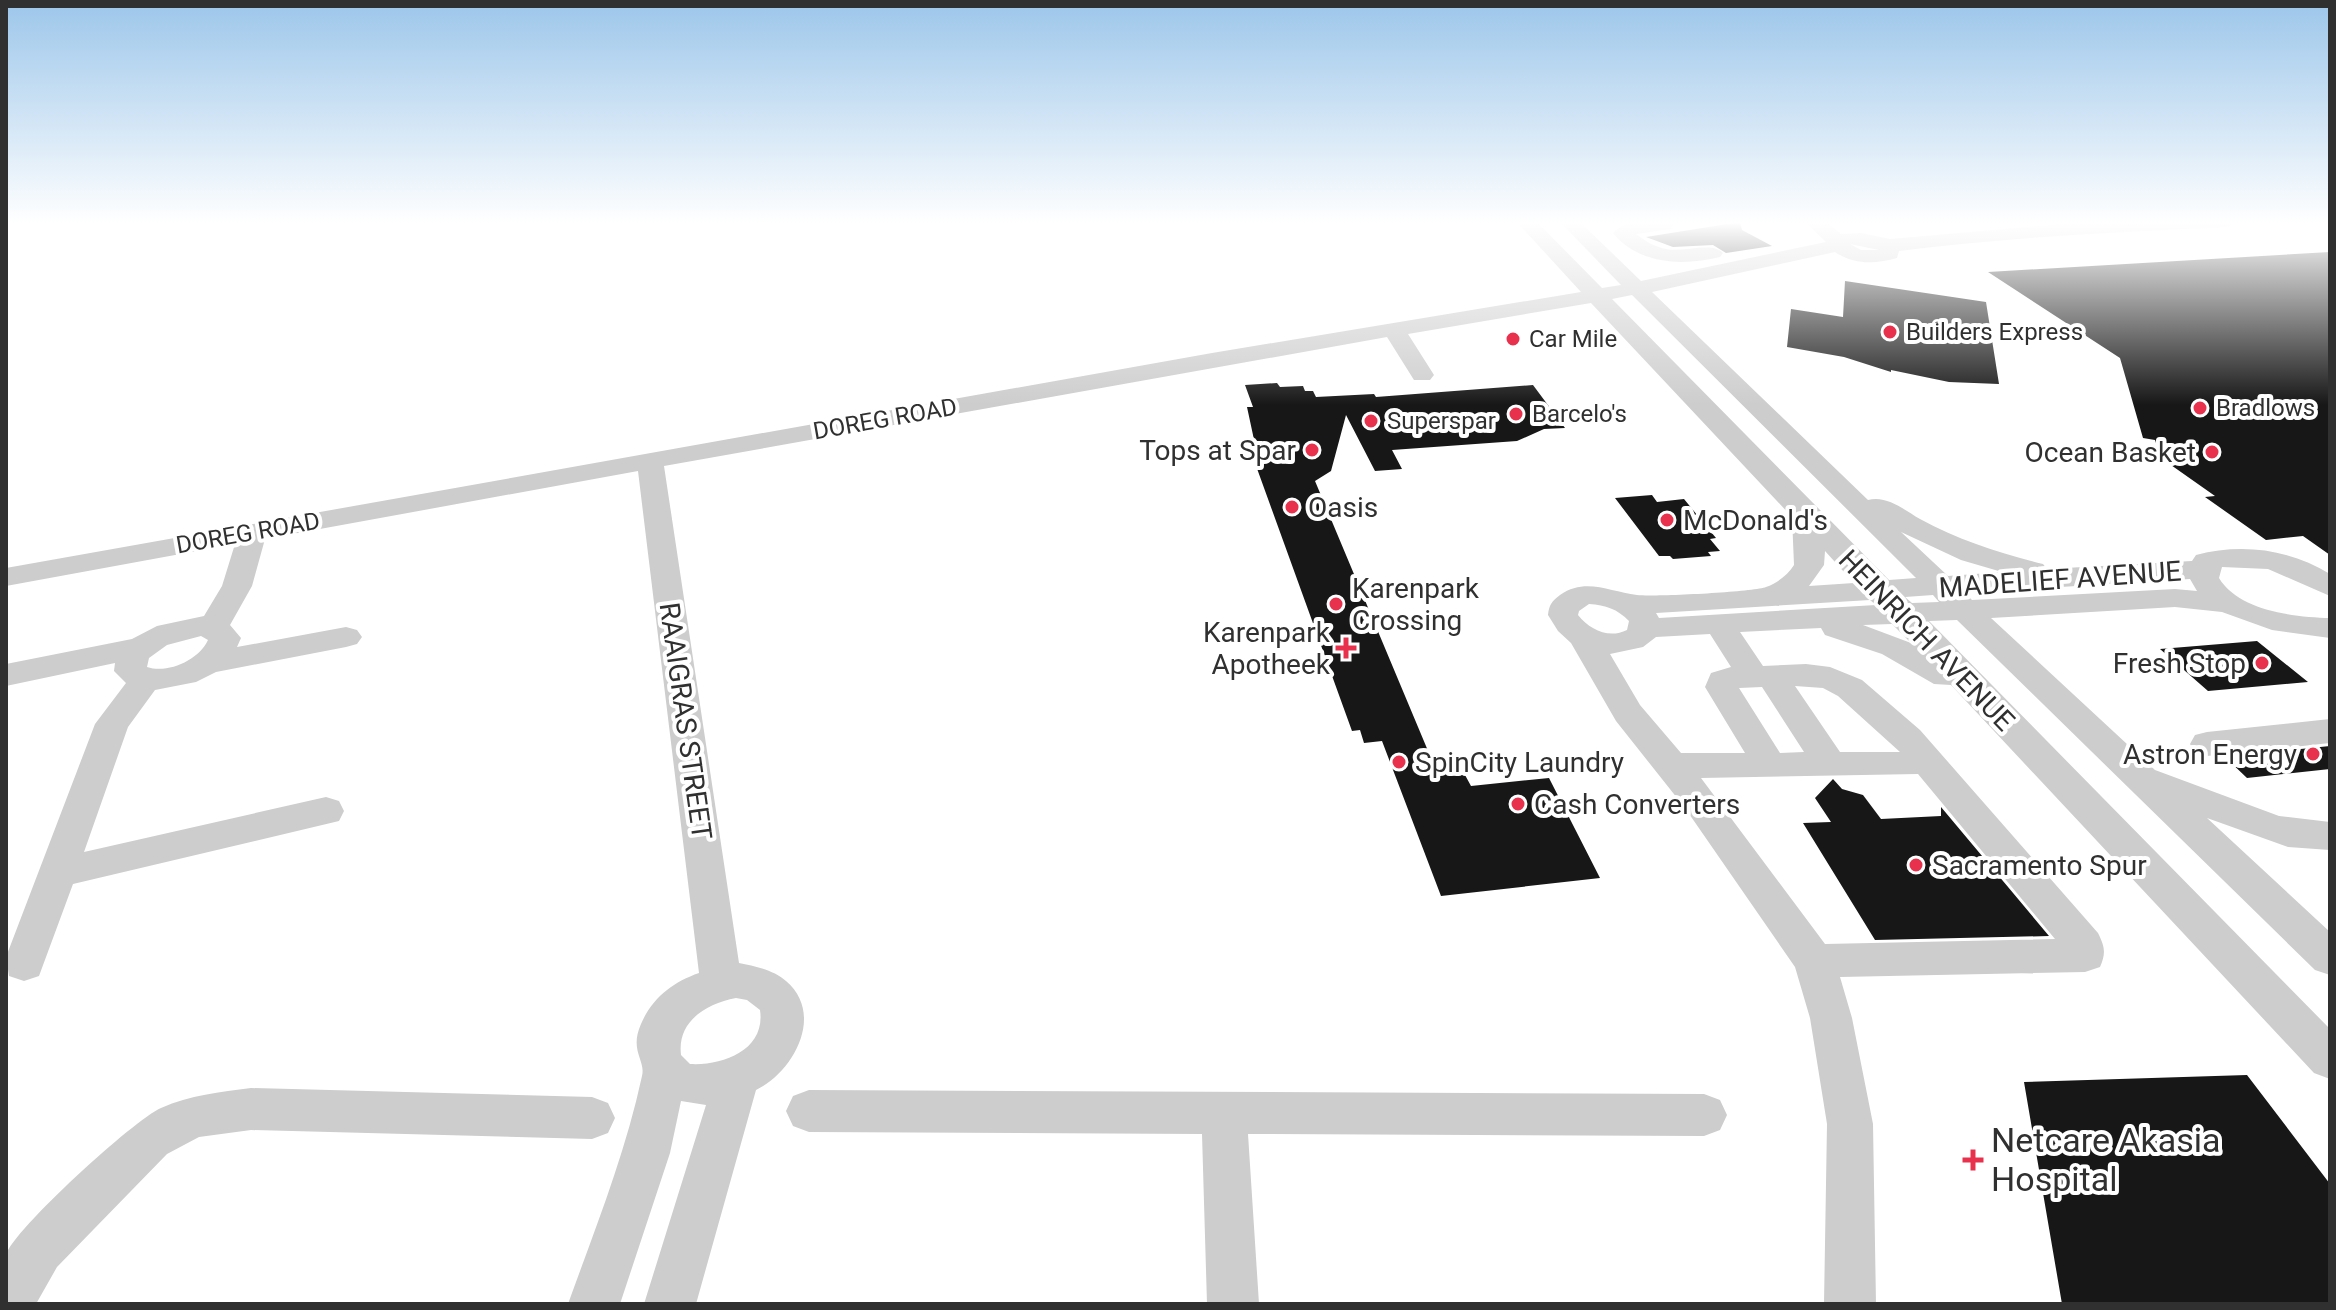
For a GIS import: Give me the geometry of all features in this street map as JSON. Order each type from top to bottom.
[{"type":"street","name":"HEINRICH AVENUE","points":[[1583,282],[2330,1059]]},
{"type":"street","name":"HEINRICH AVENUE","points":[[1630,282],[1954,600],[2330,958]]},
{"type":"street","name":"DOREG ROAD","points":[[6,577],[1393,328],[1676,282]]},
{"type":"street","points":[[1542,305],[1594,311],[1619,320]]},
{"type":"street","points":[[1393,328],[1422,375]]},
{"type":"street","name":"RAAIGRAS STREET","points":[[650,461],[721,982]]},
{"type":"street","points":[[1827,475],[1945,544],[1999,563],[2066,575]]},
{"type":"street","points":[[1806,514],[1811,559],[1809,571],[1776,609],[1874,637],[1906,651],[1983,699]]},
{"type":"street","points":[[213,627],[237,586],[253,532]]},
{"type":"street","name":"MADELIEF AVENUE","points":[[1954,600],[2066,575],[2203,569],[2206,561],[2222,557],[2263,559],[2307,574],[2330,587]]},
{"type":"street","points":[[2203,569],[2205,580],[2214,592],[2231,604],[2267,620],[2323,634]]},
{"type":"street","points":[[1579,596],[1605,596],[1637,624],[1611,644],[1574,631],[1563,615],[1564,607],[1579,596]]},
{"type":"street","name":"MADELIEF AVENUE","points":[[1637,624],[1776,609],[1954,600],[2175,598],[2231,604]]},
{"type":"street","name":"MADELIEF AVENUE","points":[[1637,624],[1719,624],[1776,609]]},
{"type":"street","points":[[1637,624],[1628,655],[1628,671],[1689,782],[1814,961],[1831,1018],[1850,1124],[1850,1304]]},
{"type":"street","points":[[1719,624],[1830,765]]},
{"type":"street","points":[[24,964],[112,724],[144,663],[186,628],[213,627],[225,638],[224,646],[206,663]]},
{"type":"street","points":[[6,675],[144,663],[175,676],[206,663],[346,637]]},
{"type":"street","points":[[1584,637],[1628,713],[1689,782]]},
{"type":"street","points":[[1770,765],[1721,687],[1723,681],[1762,676],[1818,677],[1850,688],[1908,738],[2084,945],[2085,955],[1814,961]]},
{"type":"street","points":[[2207,744],[2330,731]]},
{"type":"street","points":[[1689,782],[1770,765],[1910,764],[1923,756]]},
{"type":"street","points":[[2141,778],[2270,828],[2288,833],[2330,836]]},
{"type":"street","points":[[57,873],[326,811]]},
{"type":"street","points":[[736,980],[762,986],[779,1001],[783,1011],[781,1036],[752,1071],[717,1085],[696,1086],[679,1080],[666,1070],[659,1056],[658,1042],[663,1025],[687,998],[721,982],[736,980]]},
{"type":"street","points":[[594,1304],[646,1153],[666,1070]]},
{"type":"street","points":[[670,1304],[737,1078]]},
{"type":"street","points":[[10,1304],[18,1281],[39,1249],[123,1165],[151,1139],[175,1124],[199,1116],[224,1110],[251,1109],[592,1118]]},
{"type":"street","points":[[809,1111],[1704,1115]]},
{"type":"street","points":[[1224,1113],[1233,1304]]},
{"type":"building","name":"Builders Express","points":[[1845,282],[1986,302],[1999,384],[1949,382],[1891,372],[1844,357],[1787,347],[1791,309],[1843,317]]},
{"type":"building","points":[[2004,282],[2330,282],[2330,555],[2303,536],[2266,540],[2205,497],[2215,496],[2161,458],[2155,440],[2143,438],[2120,358]]},
{"type":"building","name":"Karenpark Crossing","points":[[1277,383],[1280,387],[1303,386],[1305,391],[1313,391],[1316,397],[1374,394],[1376,397],[1533,385],[1565,428],[1544,429],[1517,441],[1392,450],[1402,469],[1375,471],[1346,415],[1331,471],[1315,481],[1431,758],[1459,764],[1471,786],[1549,778],[1600,878],[1441,896],[1382,741],[1364,743],[1360,730],[1352,731],[1255,463],[1259,463],[1247,407],[1253,407],[1245,385]]},
{"type":"building","name":"McDonald's","points":[[1652,495],[1657,502],[1684,499],[1716,538],[1710,539],[1720,551],[1708,552],[1711,556],[1673,559],[1659,556],[1615,498]]},
{"type":"building","points":[[2257,641],[2308,682],[2208,691],[2160,649]]},
{"type":"building","points":[[2330,746],[2330,769],[2247,778],[2225,757]]},
{"type":"building","name":"Sacramento Spur","points":[[1833,779],[1842,789],[1863,795],[1881,819],[1941,816],[1941,807],[2049,936],[1875,940],[1803,823],[1831,822],[1815,798]]},
{"type":"building","points":[[2247,1075],[2330,1184],[2330,1304],[2062,1304],[2024,1082]]},
{"type":"place","name":"Builders Express","points":[[1890,332]]},
{"type":"place","name":"Car Mile","points":[[1513,339]]},
{"type":"place","name":"Bradlows","points":[[2200,408]]},
{"type":"place","name":"Barcelo's","points":[[1516,414]]},
{"type":"place","name":"Superspar","points":[[1371,421]]},
{"type":"place","name":"Tops at Spar","points":[[1312,450]]},
{"type":"place","name":"Ocean Basket","points":[[2212,452]]},
{"type":"place","name":"Oasis","points":[[1292,507]]},
{"type":"place","name":"McDonald's","points":[[1667,520]]},
{"type":"place","name":"Karenpark Crossing","points":[[1336,604]]},
{"type":"place","name":"Karenpark Apotheek","points":[[1346,648]]},
{"type":"place","name":"Fresh Stop","points":[[2262,663]]},
{"type":"place","name":"Astron Energy","points":[[2313,754]]},
{"type":"place","name":"SpinCity Laundry","points":[[1399,762]]},
{"type":"place","name":"Cash Converters","points":[[1518,804]]},
{"type":"place","name":"Sacramento Spur","points":[[1916,865]]},
{"type":"place","name":"Netcare Akasia Hospital","points":[[1973,1160]]}]
